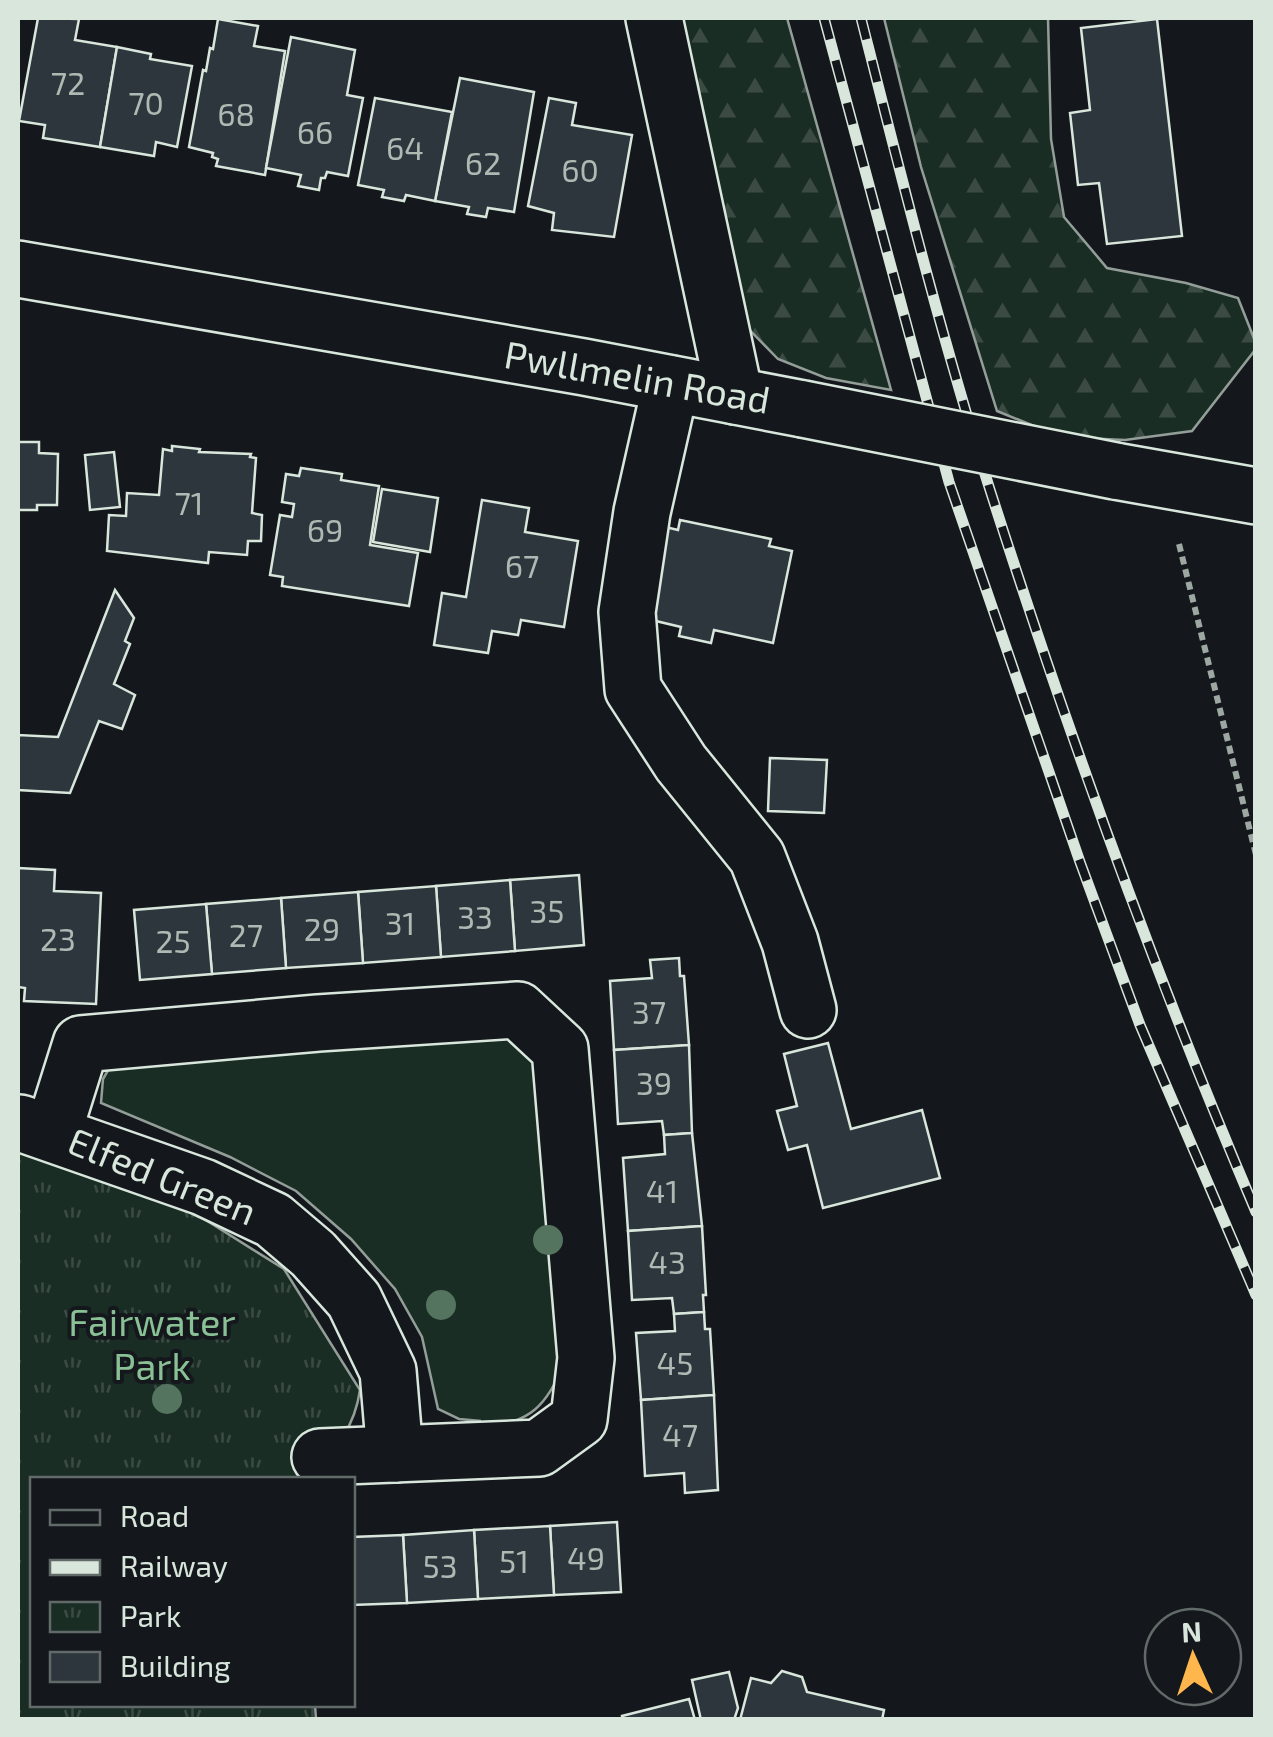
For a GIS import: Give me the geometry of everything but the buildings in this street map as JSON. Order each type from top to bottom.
[{"type":"street","points":[[654,18],[735,396]]},
{"type":"street","name":"Pwllmelin Road","points":[[18,269],[671,384],[1256,496]]},
{"type":"street","points":[[671,384],[642,512],[626,612],[632,688],[682,763],[757,858],[790,942],[808,1010]]},
{"type":"street","points":[[35,1128],[81,1044],[318,1022],[518,1010],[560,1050],[586,1358],[579,1419],[540,1448],[320,1457]]},
{"type":"street","name":"Elfed Green","points":[[35,1128],[203,1187],[273,1220],[313,1254],[354,1300],[388,1371],[395,1454]]},
{"type":"path","points":[[1139,476],[1256,855]]},
{"type":"green space","points":[[674,18],[787,18],[891,390],[826,378],[778,359],[734,314]]},
{"type":"green space","points":[[884,18],[1048,18],[1051,139],[1064,217],[1107,268],[1186,283],[1238,298],[1255,341],[1255,350],[1192,431],[1125,440],[1061,437],[997,411],[921,167]]},
{"type":"green space","points":[[489,1028],[517,1043],[539,1066],[566,1361],[551,1390],[535,1409],[514,1421],[482,1429],[480,1421],[459,1419],[438,1409],[422,1337],[395,1289],[351,1239],[296,1191],[230,1157],[101,1103],[103,1079],[114,1060]]},
{"type":"green space","name":"Fairwater Park","points":[[18,1150],[185,1207],[284,1269],[360,1390],[348,1429],[309,1477],[30,1477],[30,1707],[315,1707],[316,1719],[18,1720]]},
{"type":"railway","points":[[824,18],[949,482],[1140,1025],[1256,1295]]},
{"type":"railway","points":[[861,18],[938,316],[1021,584],[1149,945],[1256,1212]]}]
